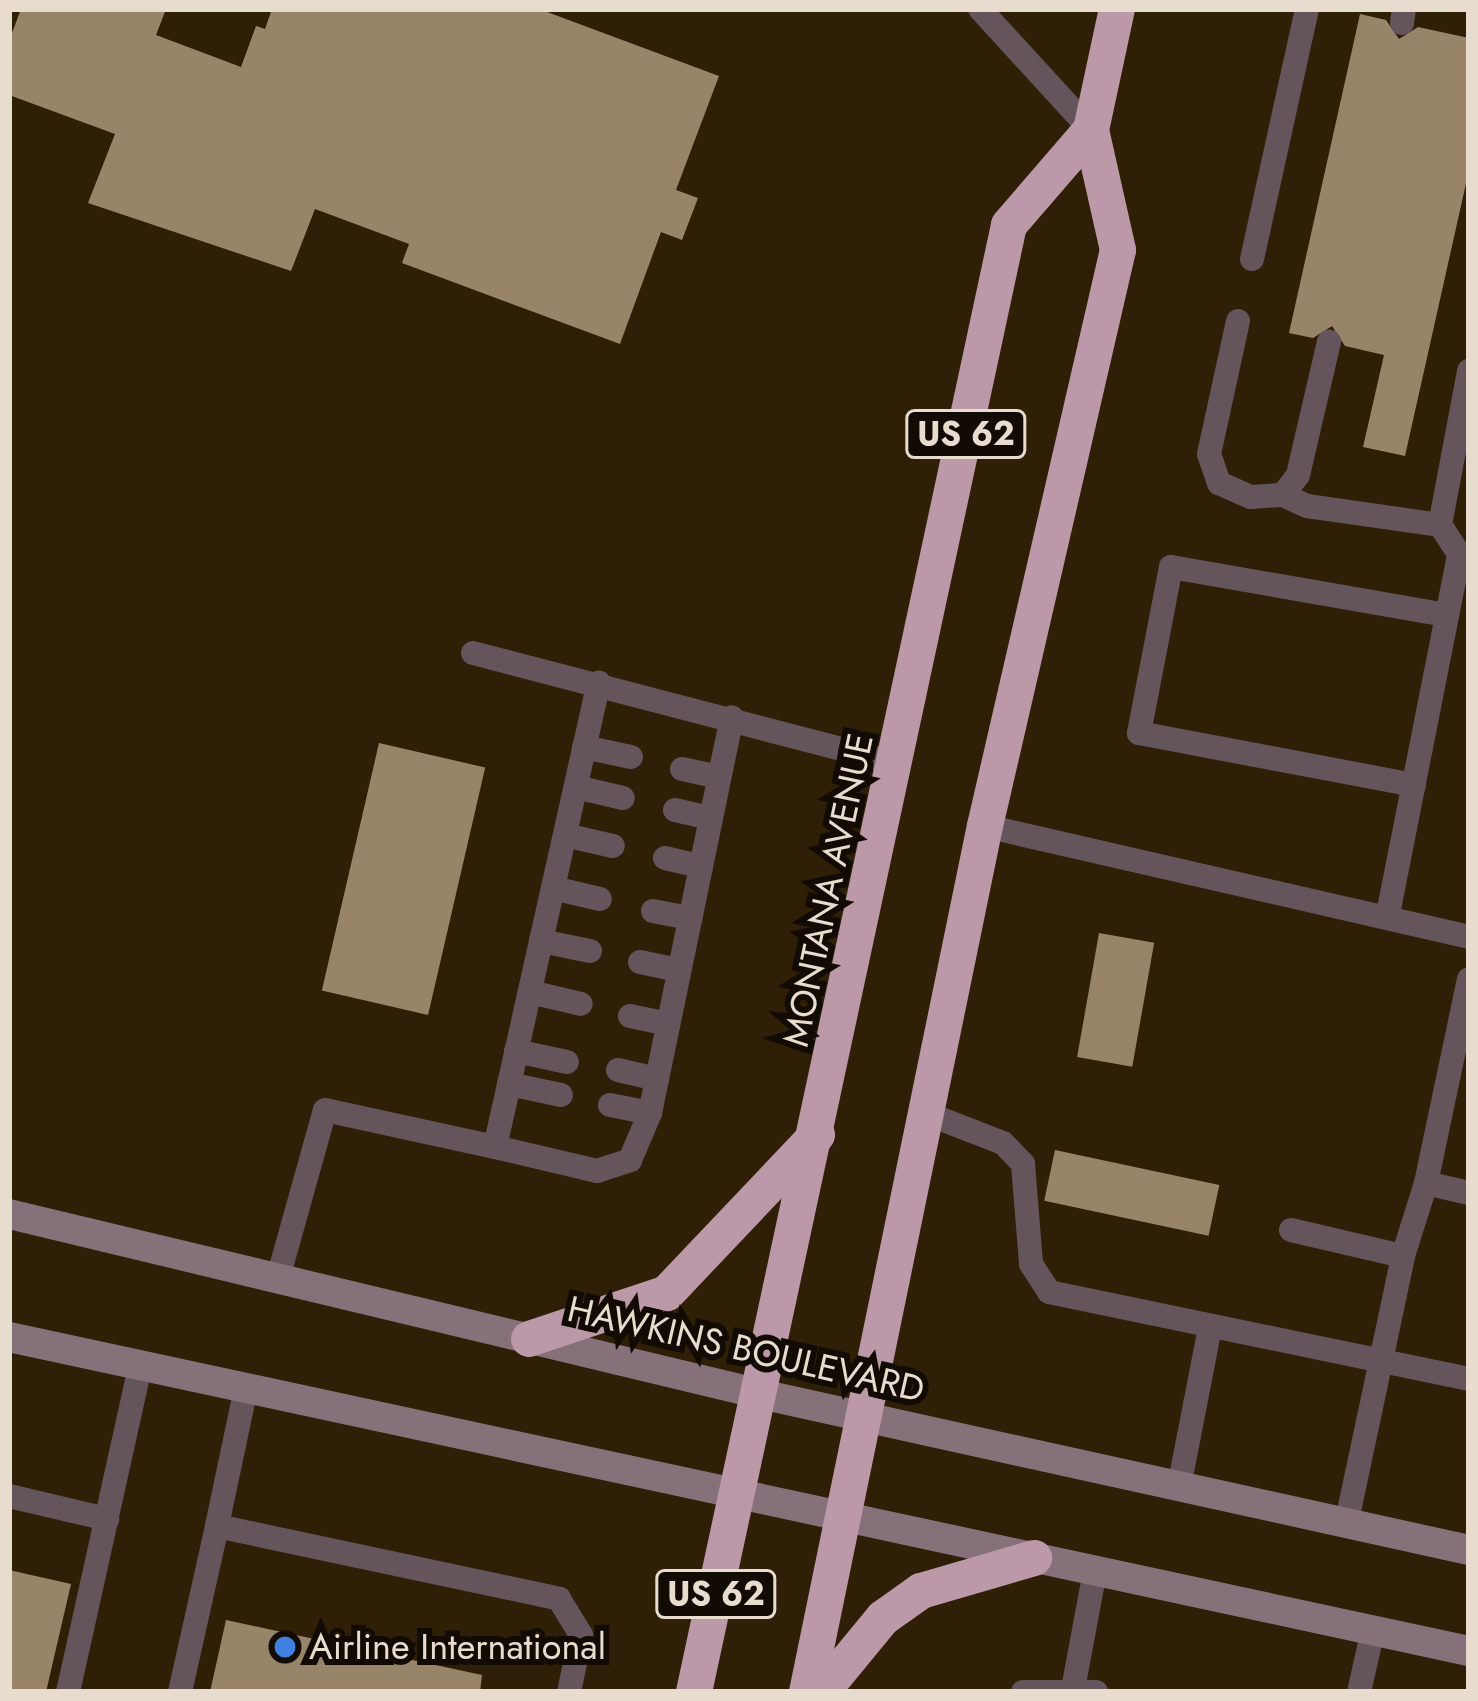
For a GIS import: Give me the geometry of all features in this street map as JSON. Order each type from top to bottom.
[{"type":"highway","name":"MONTANA AVENUE","points":[[807,1692],[923,1112],[1118,250],[1091,130],[1117,9]]},
{"type":"highway","name":"MONTANA AVENUE","points":[[694,1692],[819,1132],[1010,225],[1091,130]]},
{"type":"highway","points":[[529,1340],[667,1293],[819,1132]]},
{"type":"highway","points":[[822,1692],[884,1618],[922,1591],[1034,1558]]},
{"type":"street","name":"HAWKINS BOULEVARD","points":[[9,1214],[760,1394],[1469,1550]]},
{"type":"street","points":[[9,1337],[1469,1651]]},
{"type":"lane","points":[[980,9],[1091,130]]},
{"type":"lane","points":[[1252,259],[1307,9]]},
{"type":"lane","points":[[1238,321],[1209,454],[1220,483],[1251,497],[1283,495],[1307,506],[1440,525]]},
{"type":"lane","points":[[1283,495],[1298,475],[1329,342]]},
{"type":"lane","points":[[1388,914],[1459,554],[1440,525],[1469,371]]},
{"type":"lane","points":[[1414,785],[1138,733],[1166,587],[1171,566],[1448,615]]},
{"type":"lane","points":[[473,653],[898,764]]},
{"type":"lane","points":[[495,1148],[599,683]]},
{"type":"lane","points":[[278,1278],[325,1110],[597,1171],[630,1160],[650,1113],[732,717]]},
{"type":"lane","points":[[584,747],[632,758]]},
{"type":"lane","points":[[682,769],[719,777]]},
{"type":"lane","points":[[576,787],[623,798]]},
{"type":"lane","points":[[675,810],[711,818]]},
{"type":"lane","points":[[985,826],[1388,914],[1469,937]]},
{"type":"lane","points":[[565,835],[614,846]]},
{"type":"lane","points":[[665,858],[701,866]]},
{"type":"lane","points":[[553,888],[600,899]]},
{"type":"lane","points":[[653,910],[690,918]]},
{"type":"lane","points":[[541,941],[590,951]]},
{"type":"lane","points":[[640,962],[679,970]]},
{"type":"lane","points":[[1346,1525],[1469,979]]},
{"type":"lane","points":[[530,992],[580,1004]]},
{"type":"lane","points":[[630,1016],[668,1024]]},
{"type":"lane","points":[[516,1051],[567,1062]]},
{"type":"lane","points":[[618,1070],[657,1079]]},
{"type":"lane","points":[[509,1084],[561,1095]]},
{"type":"lane","points":[[610,1105],[650,1113]]},
{"type":"lane","points":[[923,1112],[1003,1143],[1023,1164],[1031,1264],[1049,1292],[1469,1379]]},
{"type":"lane","points":[[1426,1183],[1469,1192]]},
{"type":"lane","points":[[1291,1230],[1403,1256]]},
{"type":"lane","points":[[1179,1487],[1210,1327]]},
{"type":"lane","points":[[68,1692],[140,1366]]},
{"type":"lane","points":[[180,1692],[246,1388]]},
{"type":"lane","points":[[9,1496],[107,1519]]},
{"type":"lane","points":[[217,1526],[559,1599],[581,1635],[568,1692]]},
{"type":"lane","points":[[1023,1692],[1084,1690],[1095,1571]]},
{"type":"lane","points":[[1359,1692],[1372,1630]]},
{"type":"building","points":[[21,9],[166,9],[156,35],[241,67],[256,26],[265,29],[272,9],[539,9],[719,76],[676,190],[698,198],[682,240],[661,232],[620,344],[402,263],[409,244],[315,209],[291,271],[88,203],[115,134],[9,95],[9,41]]},
{"type":"building","points":[[1360,14],[1386,20],[1399,39],[1418,27],[1469,38],[1469,170],[1405,456],[1363,447],[1384,355],[1345,346],[1332,326],[1313,338],[1289,333]]},
{"type":"building","points":[[379,743],[485,768],[428,1015],[322,990]]},
{"type":"building","points":[[1099,933],[1154,943],[1132,1067],[1077,1057]]},
{"type":"building","points":[[1055,1150],[1219,1185],[1209,1236],[1044,1201]]},
{"type":"building","points":[[9,1570],[71,1584],[46,1692],[9,1692]]},
{"type":"building","name":"Airline International","points":[[226,1620],[482,1675],[480,1692],[210,1692]]},
{"type":"place","name":"Airline International","points":[[285,1647]]}]
